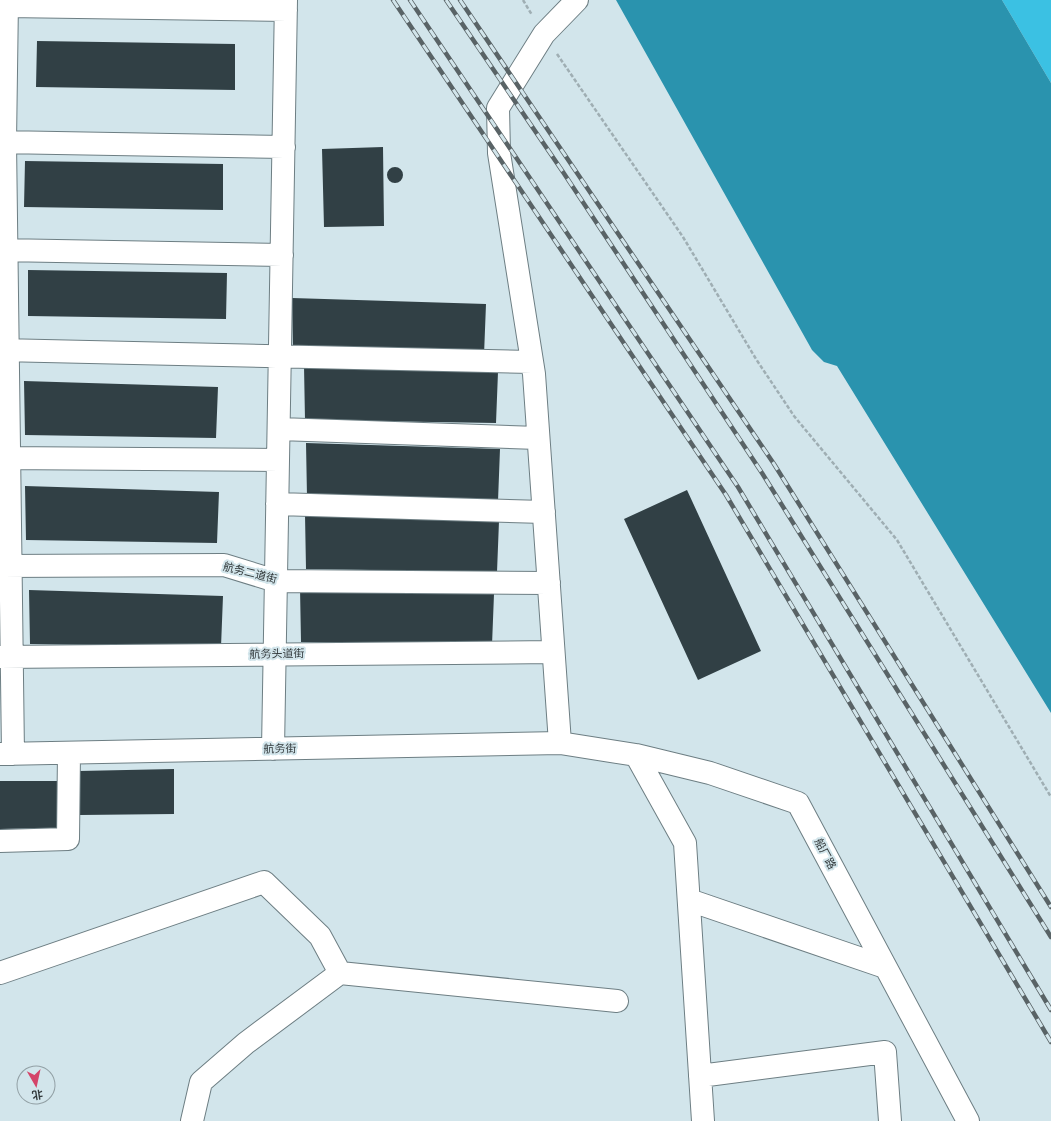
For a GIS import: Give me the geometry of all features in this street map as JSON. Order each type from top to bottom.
[{"type":"street","points":[[560,744],[532,362],[499,153],[498,108],[544,34],[577,0]]},
{"type":"street","points":[[6,754],[3,142],[7,3],[286,5],[273,749]]},
{"type":"street","points":[[3,142],[284,147]]},
{"type":"street","points":[[3,250],[282,255]]},
{"type":"street","points":[[4,350],[532,362]]},
{"type":"street","points":[[279,429],[538,438]]},
{"type":"street","points":[[5,458],[278,460]]},
{"type":"street","points":[[277,504],[544,512]]},
{"type":"street","name":"航务二道街","points":[[5,566],[224,565],[276,581],[549,583]]},
{"type":"street","name":"航务头道街","points":[[6,657],[275,653],[553,652]]},
{"type":"street","name":"航务街","points":[[6,754],[560,744]]},
{"type":"street","name":"船厂路","points":[[560,744],[636,755],[710,773],[798,804],[968,1121]]},
{"type":"street","points":[[0,840],[68,839],[69,753]]},
{"type":"street","points":[[636,755],[685,843],[703,1121]]},
{"type":"street","points":[[0,973],[264,882],[320,936],[340,973]]},
{"type":"street","points":[[689,900],[885,966]]},
{"type":"street","points":[[192,1121],[201,1082],[246,1044],[340,973],[617,1001]]},
{"type":"street","points":[[700,1076],[885,1052],[890,1121]]},
{"type":"path","points":[[522,0],[682,237],[756,359],[794,416],[897,540],[1051,797]]},
{"type":"shaded area","points":[[616,0],[1002,0],[1051,83],[1051,713],[837,366],[824,362],[812,350]]},
{"type":"shaded area","points":[[1002,0],[1051,0],[1051,83]]},
{"type":"building","points":[[37,41],[235,44],[235,90],[36,87]]},
{"type":"building","points":[[383,147],[384,226],[324,227],[322,149]]},
{"type":"building","points":[[25,161],[223,164],[223,210],[24,207]]},
{"type":"building","points":[[392,167],[398,167],[403,172],[401,181],[398,183],[392,183],[387,178],[387,172]]},
{"type":"building","points":[[28,270],[227,273],[226,319],[28,316]]},
{"type":"building","points":[[292,298],[486,304],[484,355],[293,352]]},
{"type":"building","points":[[304,366],[498,372],[496,423],[305,420]]},
{"type":"building","points":[[24,381],[218,387],[216,438],[25,435]]},
{"type":"building","points":[[306,443],[500,449],[498,501],[307,497]]},
{"type":"building","points":[[25,486],[219,492],[217,543],[26,540]]},
{"type":"building","points":[[687,490],[761,651],[698,680],[624,519]]},
{"type":"building","points":[[305,515],[499,521],[497,572],[306,569]]},
{"type":"building","points":[[300,588],[494,594],[492,645],[301,642]]},
{"type":"building","points":[[29,590],[223,596],[221,647],[30,644]]},
{"type":"building","points":[[174,769],[174,814],[80,815],[79,771]]},
{"type":"building","points":[[0,781],[59,781],[59,828],[0,829]]},
{"type":"railway","points":[[393,0],[726,495],[1051,1042]]},
{"type":"railway","points":[[410,0],[738,487],[1051,1010]]},
{"type":"railway","points":[[446,0],[563,172],[762,473],[1051,937]]},
{"type":"railway","points":[[460,0],[774,464],[1051,907]]}]
